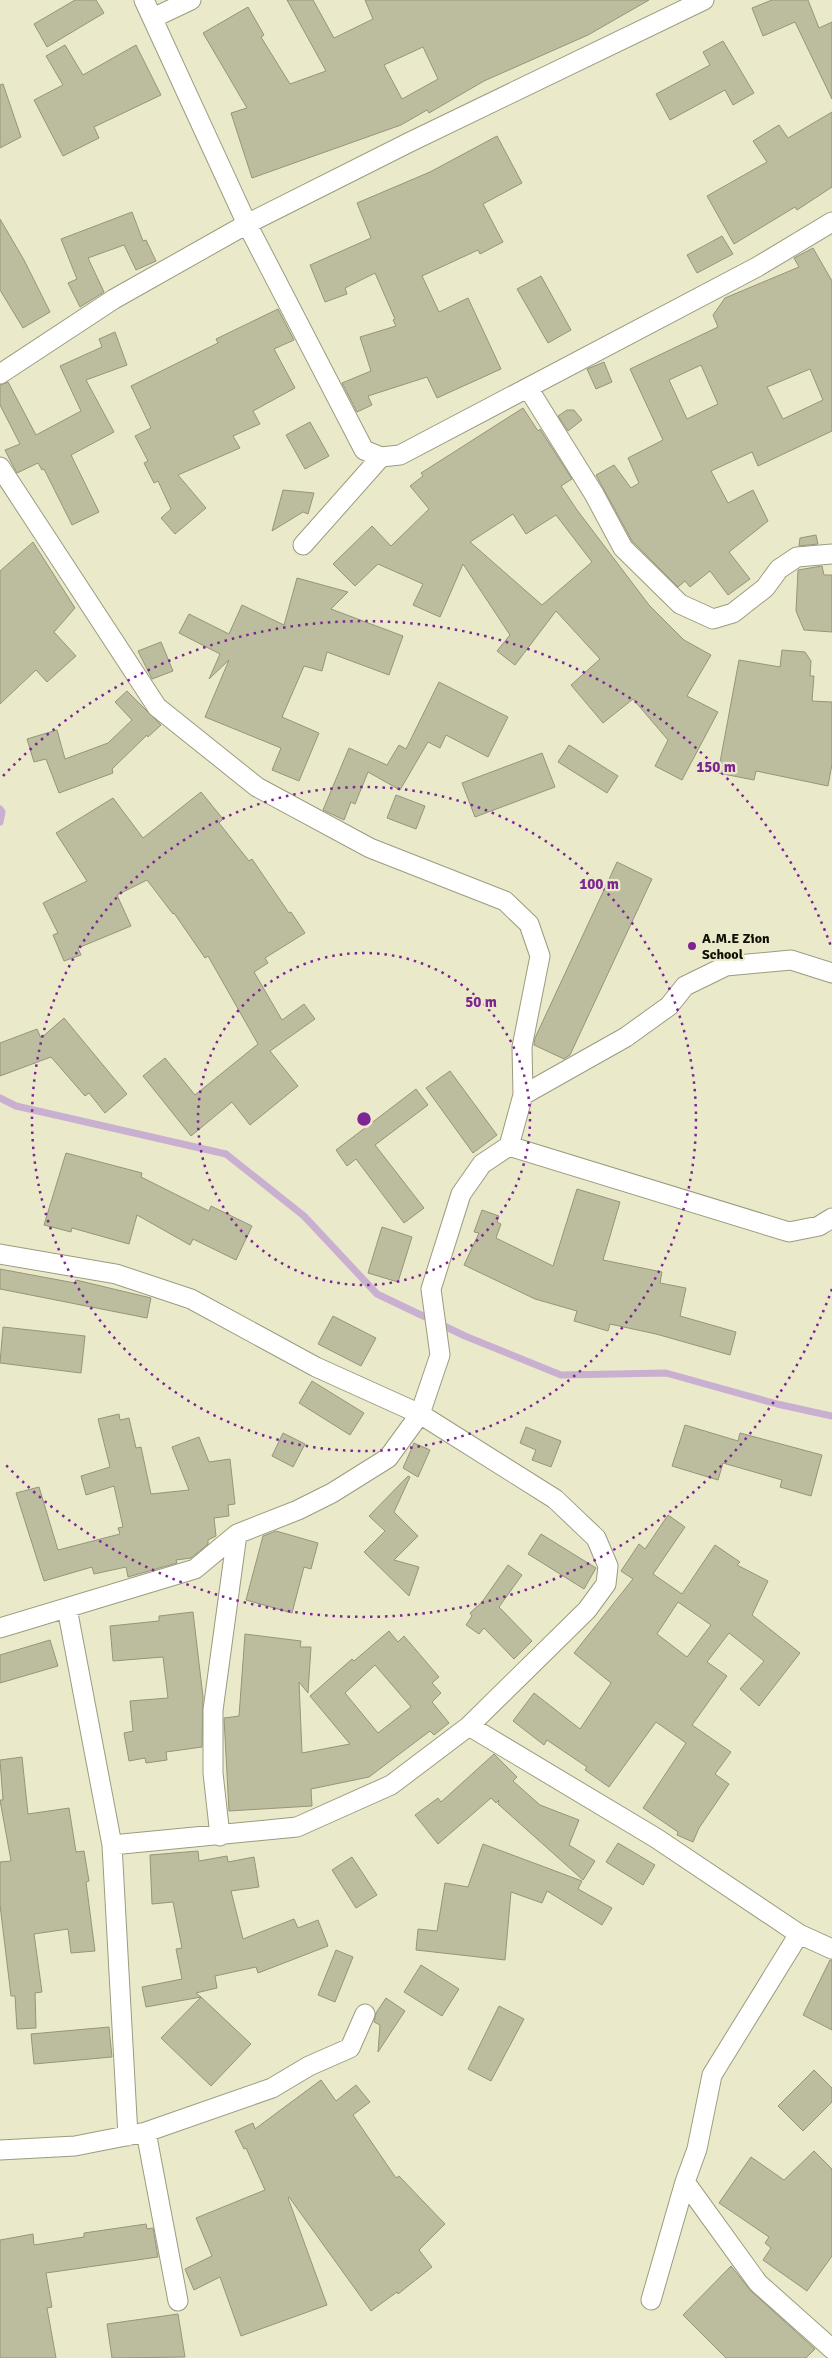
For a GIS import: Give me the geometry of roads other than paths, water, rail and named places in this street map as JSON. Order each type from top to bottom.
[{"type":"street","points":[[144,0],[247,224],[364,450],[381,457],[400,456],[757,267],[832,222]]},
{"type":"street","points":[[153,18],[191,0]]},
{"type":"street","points":[[0,374],[114,299],[247,224],[410,142],[704,0]]},
{"type":"street","points":[[528,388],[594,494],[623,548],[680,604],[713,619],[733,613],[765,588],[779,569],[797,557],[832,554]]},
{"type":"street","points":[[303,545],[381,457]]},
{"type":"street","points":[[0,468],[157,708],[257,788],[370,848],[505,901],[529,924],[540,956],[522,1047],[523,1095],[509,1146],[482,1164],[461,1194],[431,1289],[440,1355],[420,1414],[388,1458],[332,1493],[298,1510],[237,1534],[195,1569],[0,1628]]},
{"type":"street","points":[[523,1095],[626,1037],[669,1006],[684,986],[726,966],[791,960],[832,973]]},
{"type":"street","points":[[509,1146],[788,1232],[819,1226],[832,1218]]},
{"type":"street","points":[[0,1254],[116,1274],[191,1299],[316,1367],[420,1414],[555,1498],[596,1538],[608,1566],[606,1584],[587,1610],[469,1726],[391,1785],[297,1827],[220,1836],[112,1844]]},
{"type":"street","points":[[220,1836],[213,1773],[213,1710],[237,1534]]},
{"type":"street","points":[[67,1608],[112,1844],[137,2134],[178,2301]]},
{"type":"street","points":[[469,1726],[656,1838],[799,1934],[832,1949]]},
{"type":"street","points":[[651,2300],[685,2182],[698,2149],[712,2075],[799,1934]]},
{"type":"street","points":[[0,2150],[75,2146],[137,2134],[272,2088],[309,2066],[350,2048],[365,2014]]},
{"type":"street","points":[[685,2182],[758,2283],[832,2349]]},
{"type":"waterway","points":[[0,809],[2,812],[0,822]]},
{"type":"waterway","points":[[0,1098],[16,1106],[226,1154],[304,1216],[377,1294],[465,1336],[561,1375],[666,1373],[777,1404],[832,1416]]},
{"type":"place","name":"A.M.E Zion School","points":[[692,946]]}]
